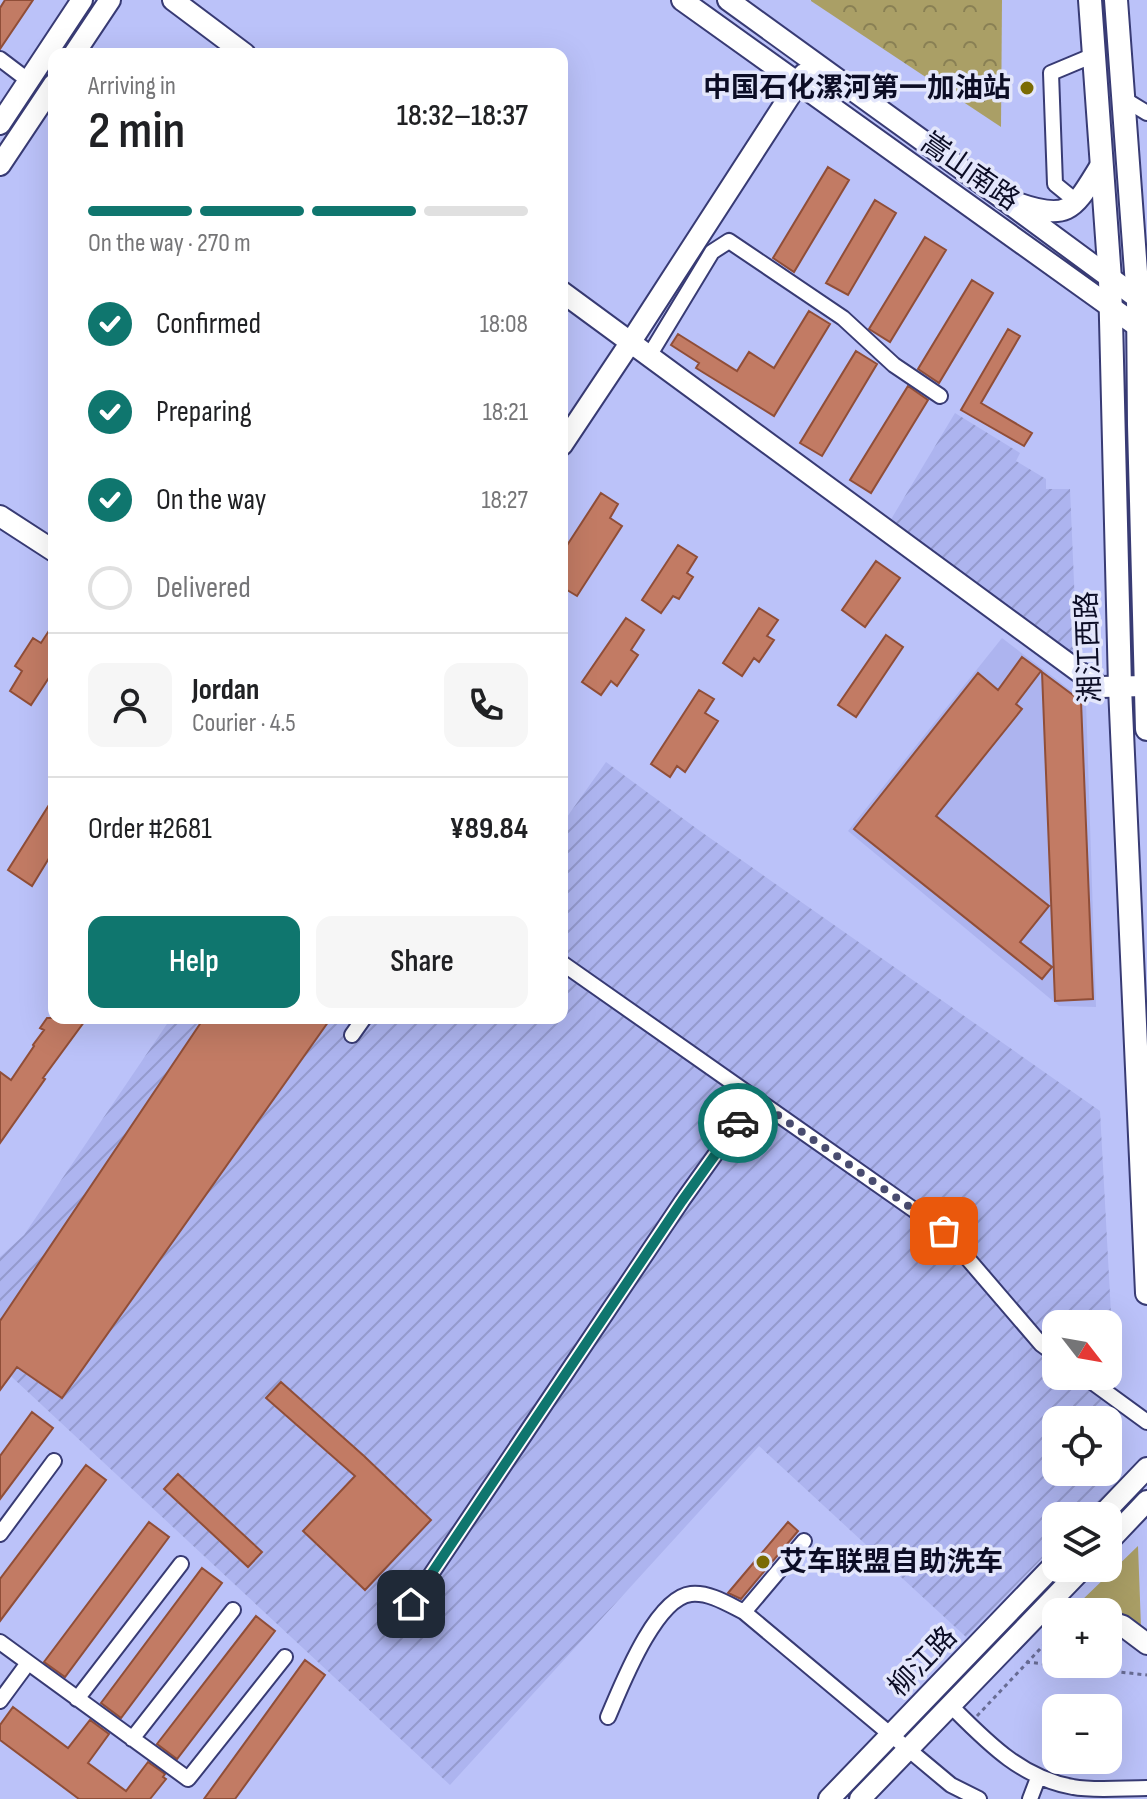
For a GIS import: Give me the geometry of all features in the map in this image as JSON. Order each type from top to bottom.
[{"type":"main road","name":"湘江西路","points":[[1090,0],[1110,279],[1120,687],[1147,1293]]},
{"type":"main road","name":"湘江西路","points":[[1116,0],[1143,302],[1147,729]]},
{"type":"street","points":[[51,48],[82,0]]},
{"type":"street","points":[[78,48],[110,0]]},
{"type":"street","points":[[173,0],[237,48]]},
{"type":"street","name":"嵩山南路","points":[[682,0],[1143,331]]},
{"type":"street","name":"嵩山南路","points":[[728,0],[1143,302]]},
{"type":"street","points":[[0,124],[48,52]]},
{"type":"street","points":[[1077,202],[1055,184],[1051,73],[1094,55]]},
{"type":"street","points":[[0,59],[29,81]]},
{"type":"street","points":[[568,436],[813,61]]},
{"type":"street","points":[[0,165],[48,93]]},
{"type":"street","points":[[1124,99],[1147,113]]},
{"type":"street","points":[[1002,198],[1045,212],[1062,211],[1077,202],[1101,165]]},
{"type":"street","points":[[649,356],[712,252],[729,241],[843,318],[894,365],[940,396]]},
{"type":"street","points":[[568,296],[1100,687],[1145,686]]},
{"type":"street","points":[[0,516],[48,547]]},
{"type":"street","points":[[568,967],[944,1231],[1042,1345]]},
{"type":"street","points":[[352,1035],[360,1024]]},
{"type":"street","points":[[411,1604],[682,1201],[755,1099]]},
{"type":"street","points":[[1103,1390],[1147,1422]]},
{"type":"street","points":[[0,1534],[54,1461]]},
{"type":"street","points":[[1114,1502],[1147,1468]]},
{"type":"street","points":[[1122,1527],[1147,1501]]},
{"type":"street","points":[[744,1612],[804,1541]]},
{"type":"street","points":[[77,1699],[181,1564]]},
{"type":"street","name":"柳江路","points":[[829,1799],[1042,1578]]},
{"type":"street","name":"柳江路","points":[[1060,1598],[1072,1582]]},
{"type":"street","points":[[608,1717],[640,1647],[660,1615],[673,1601],[683,1596],[694,1594],[717,1599],[744,1612],[951,1785],[979,1799]]},
{"type":"street","points":[[132,1739],[233,1610]]},
{"type":"street","name":"柳江路","points":[[860,1799],[1042,1620]]},
{"type":"street","points":[[1122,1626],[1147,1644]]},
{"type":"street","points":[[3,1651],[28,1663],[188,1779],[285,1657]]},
{"type":"street","points":[[0,1701],[28,1663]]},
{"type":"street","points":[[951,1706],[1000,1753],[1038,1778],[1075,1788],[1147,1788]]},
{"type":"street","points":[[1030,1799],[1038,1778]]},
{"type":"path","points":[[969,1725],[1042,1646]]},
{"type":"path","points":[[1026,1662],[1147,1675]]},
{"type":"shaded area","points":[[955,413],[1020,453],[1016,461],[1046,479],[1046,489],[1070,489],[1077,652],[1062,651],[890,521]]},
{"type":"shaded area","points":[[1002,638],[1086,702],[1096,1007],[1059,1006],[848,831]]},
{"type":"shaded area","points":[[606,762],[1100,1111],[1111,1310],[1042,1310],[1042,1390],[1115,1390],[1116,1406],[1042,1406],[1042,1486],[1113,1486],[1098,1502],[1042,1502],[1042,1558],[966,1637],[759,1446],[450,1785],[0,1366],[0,1257],[24,1235],[167,1024],[568,1024],[568,816]]},
{"type":"green space","points":[[1002,0],[1001,127],[811,1]]},
{"type":"green space","points":[[1138,1546],[1141,1627],[1122,1613],[1122,1598],[1084,1598],[1101,1582],[1122,1582],[1122,1561]]},
{"type":"building","points":[[5,0],[33,0],[0,49],[0,8]]},
{"type":"building","points":[[828,167],[849,180],[794,272],[773,258]]},
{"type":"building","points":[[875,200],[896,213],[848,295],[826,283]]},
{"type":"building","points":[[925,237],[946,250],[890,342],[869,329]]},
{"type":"building","points":[[972,280],[993,293],[939,383],[918,369]]},
{"type":"building","points":[[809,311],[830,324],[774,416],[696,368],[699,363],[671,345],[678,334],[737,371],[749,352],[774,368]]},
{"type":"building","points":[[1008,329],[1020,336],[981,403],[1032,433],[1024,446],[961,410]]},
{"type":"building","points":[[856,351],[877,364],[822,456],[800,443]]},
{"type":"building","points":[[908,386],[928,400],[871,493],[850,480]]},
{"type":"building","points":[[601,493],[618,504],[610,518],[622,526],[577,596],[568,591],[568,544]]},
{"type":"building","points":[[678,545],[697,557],[687,573],[693,577],[679,599],[673,596],[661,613],[642,600]]},
{"type":"building","points":[[876,561],[900,578],[865,627],[842,610]]},
{"type":"building","points":[[759,608],[778,620],[767,636],[774,640],[759,662],[754,658],[742,676],[723,663]]},
{"type":"building","points":[[626,618],[644,630],[631,650],[638,655],[617,686],[611,681],[601,695],[582,682]]},
{"type":"building","points":[[48,632],[48,679],[31,705],[10,691],[22,671],[15,666],[33,638],[41,643]]},
{"type":"building","points":[[886,635],[903,647],[856,717],[838,705]]},
{"type":"building","points":[[1022,657],[1041,671],[1016,704],[1022,709],[936,816],[1049,906],[1020,942],[1052,967],[1042,979],[854,829],[978,673],[998,690]]},
{"type":"building","points":[[1042,672],[1081,701],[1093,999],[1055,1001]]},
{"type":"building","points":[[699,690],[714,699],[705,713],[718,721],[685,772],[677,766],[670,777],[651,764]]},
{"type":"building","points":[[48,807],[48,860],[32,886],[8,870]]},
{"type":"building","points":[[47,1018],[48,1024],[83,1024],[0,1143],[0,1072],[11,1080],[44,1030],[40,1028]]},
{"type":"building","points":[[200,1024],[327,1024],[62,1398],[17,1367],[0,1390],[0,1321]]},
{"type":"building","points":[[281,1382],[431,1520],[365,1590],[303,1531],[355,1476],[266,1398]]},
{"type":"building","points":[[32,1412],[53,1428],[0,1499],[0,1456]]},
{"type":"building","points":[[86,1465],[106,1480],[0,1621],[0,1579]]},
{"type":"building","points":[[178,1474],[262,1552],[248,1567],[164,1489]]},
{"type":"building","points":[[149,1522],[169,1537],[65,1677],[44,1662]]},
{"type":"building","name":"艾车联盟自助洗车","points":[[788,1522],[798,1531],[741,1599],[728,1593]]},
{"type":"building","points":[[202,1568],[222,1583],[121,1718],[101,1703]]},
{"type":"building","points":[[256,1616],[275,1631],[177,1759],[157,1744]]},
{"type":"building","points":[[305,1660],[325,1675],[235,1799],[204,1799]]},
{"type":"building","points":[[13,1707],[68,1748],[90,1720],[109,1734],[88,1763],[126,1791],[148,1762],[165,1774],[163,1777],[166,1779],[150,1799],[79,1799],[0,1740],[0,1725]]},
{"type":"way so far","points":[[738,1123],[755,1099],[944,1231]]},
{"type":"place","name":"中国石化漯河第一加油站","points":[[1027,88]]},
{"type":"place","name":"艾车联盟自助洗车","points":[[763,1562]]},
{"type":"route","points":[[411,1604],[682,1201],[738,1123]]}]
